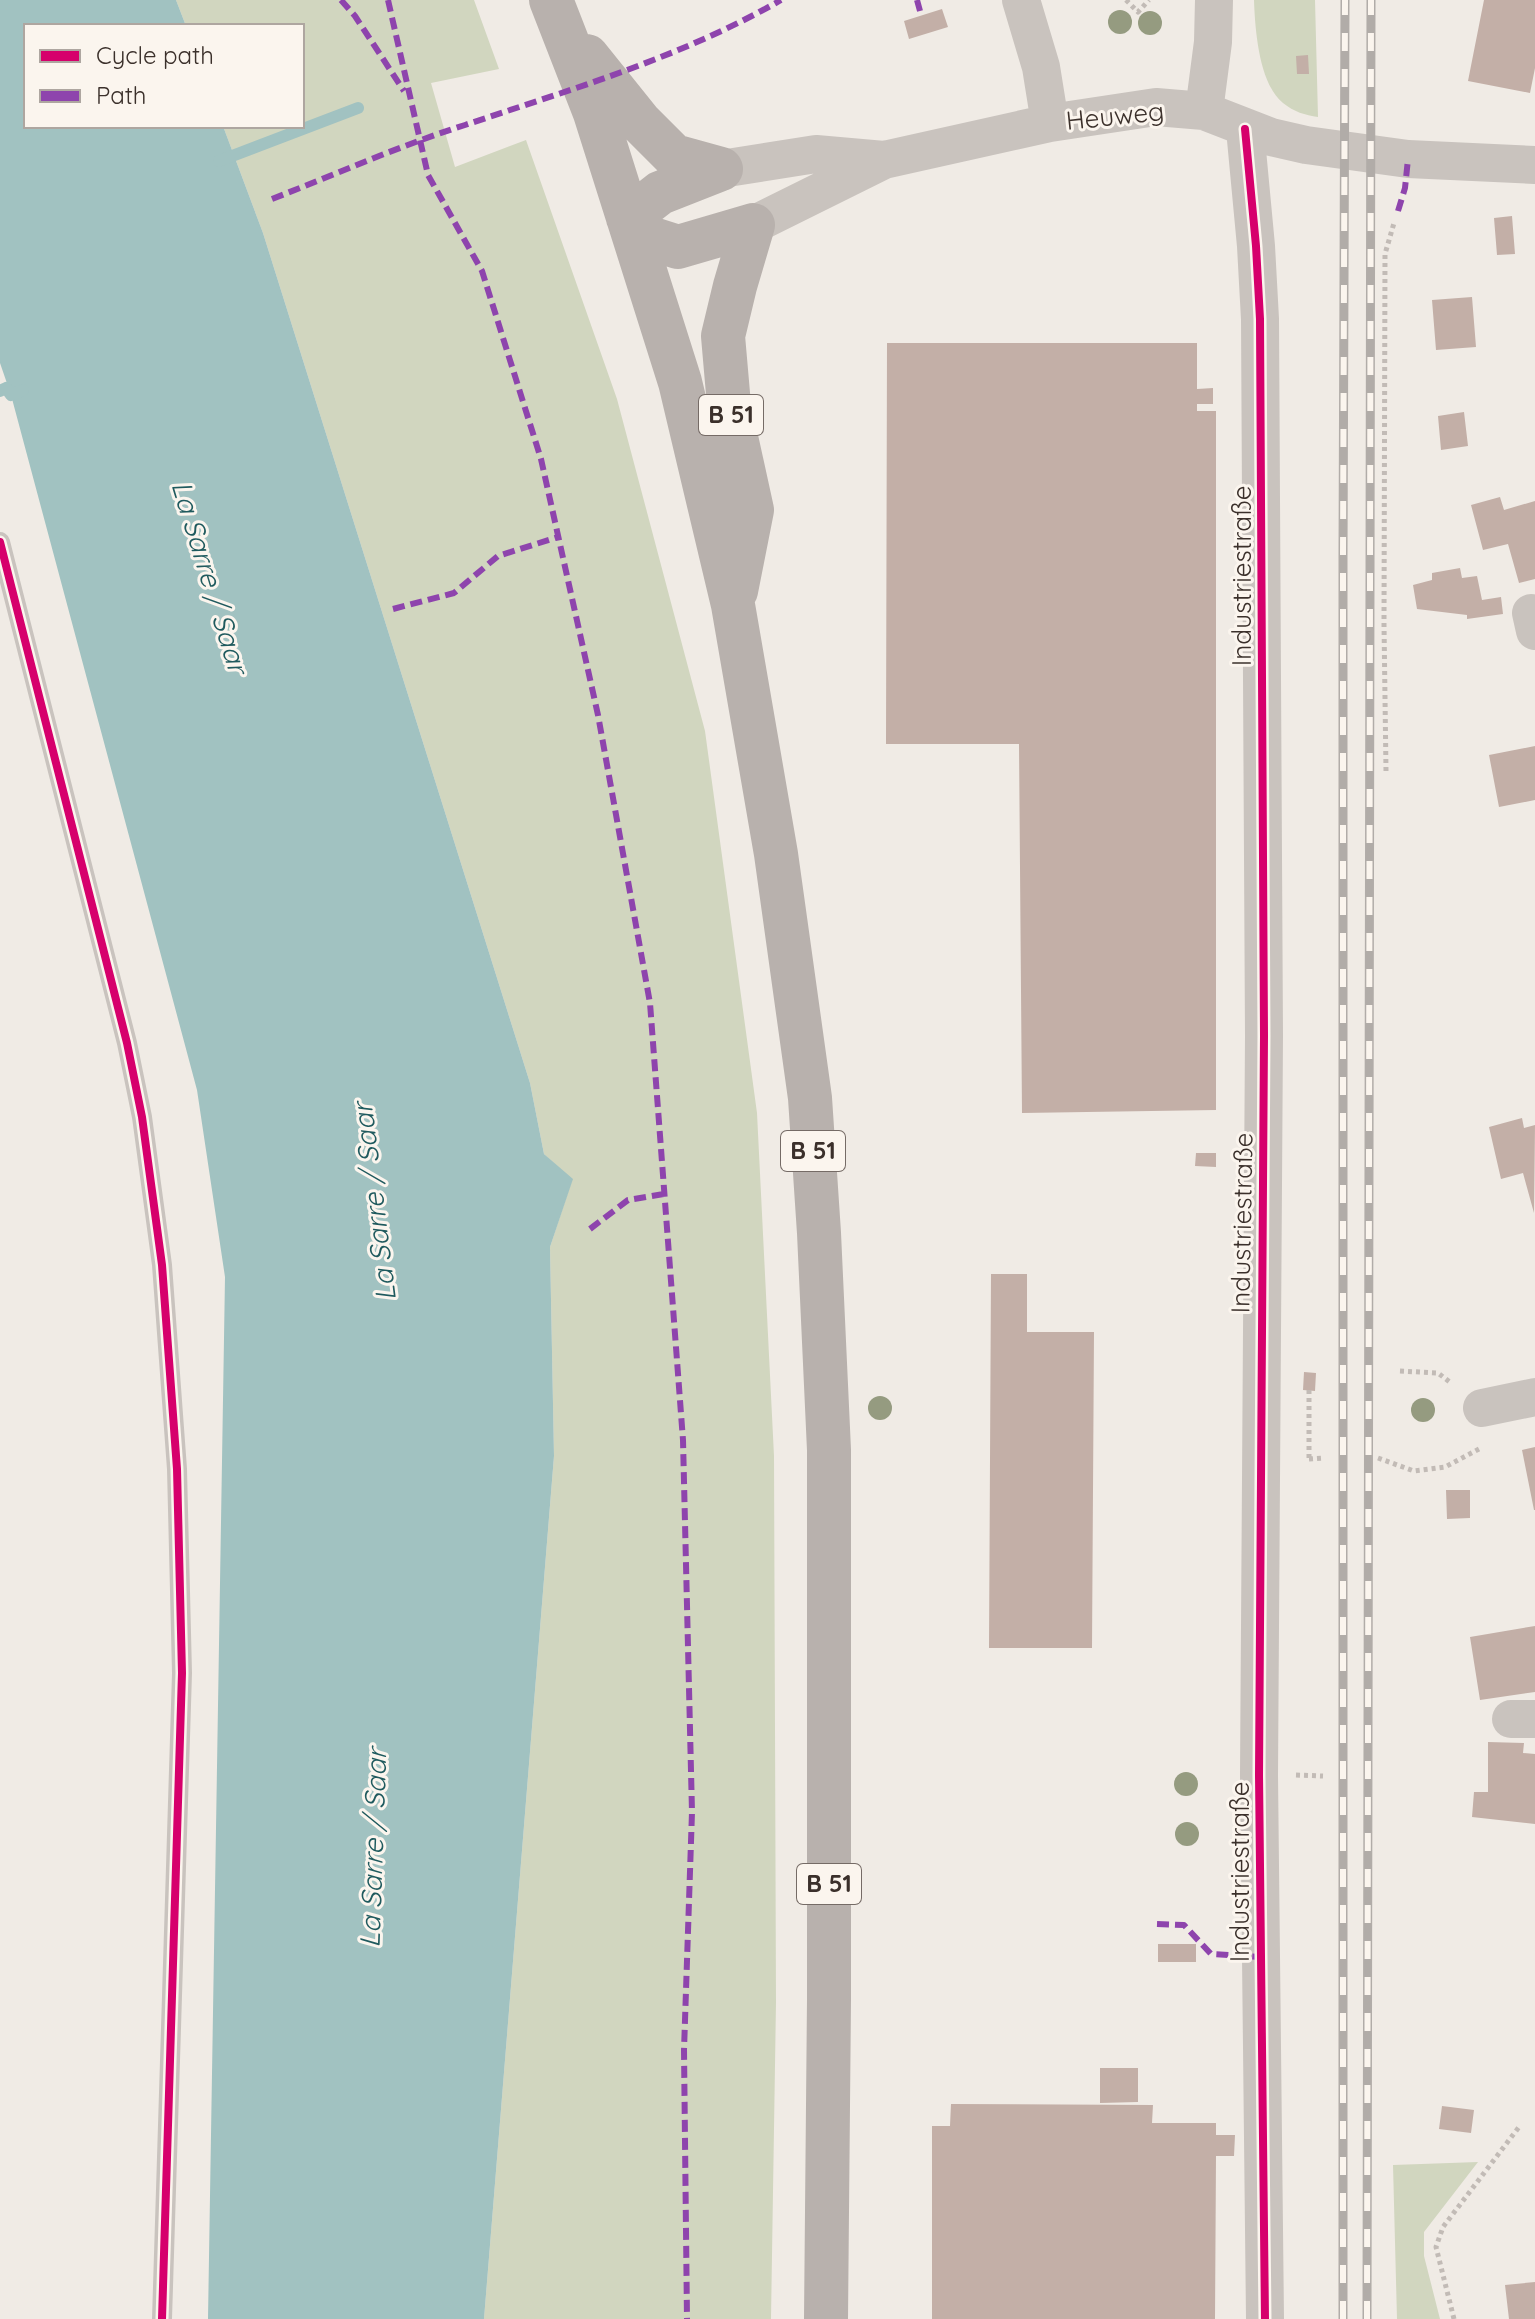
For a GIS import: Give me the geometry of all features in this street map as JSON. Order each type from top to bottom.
[{"type":"main road","name":"B 51","points":[[556,11],[640,122],[674,156],[721,169]]},
{"type":"main road","name":"B 51","points":[[556,11],[595,113],[680,382],[733,605],[792,955],[810,1098],[829,1450],[826,2319]]},
{"type":"main road","points":[[721,169],[660,193],[631,225],[678,247],[753,225]]},
{"type":"main road","name":"B 51","points":[[733,605],[752,510],[729,405],[723,336],[753,225]]},
{"type":"street","points":[[1021,0],[1041,67],[1050,123]]},
{"type":"street","points":[[1204,111],[1213,42],[1214,0]]},
{"type":"street","name":"Heuweg","points":[[753,225],[884,160],[1050,123],[1156,107],[1204,111],[1245,129],[1306,145],[1397,158],[1535,165]]},
{"type":"street","name":"Industriestraße","points":[[1245,129],[1260,319],[1264,1036],[1259,1775],[1265,2319]]},
{"type":"street","name":"Heuweg","points":[[721,169],[816,154],[884,160]]},
{"type":"street","points":[[1482,1408],[1535,1397]]},
{"type":"lane","points":[[0,542],[127,1043],[142,1117],[162,1265],[177,1469],[182,1673],[162,2319]]},
{"type":"path","points":[[1126,0],[1138,12],[1149,0]]},
{"type":"path","points":[[1386,771],[1385,254],[1394,223]]},
{"type":"path","points":[[1400,1371],[1438,1373],[1482,1408]]},
{"type":"path","points":[[1309,1390],[1309,1459]]},
{"type":"path","points":[[1378,1458],[1414,1471],[1445,1467],[1461,1459]]},
{"type":"path","points":[[1312,1776],[1323,1776]]},
{"type":"path","points":[[1454,2319],[1436,2247],[1443,2227],[1519,2127]]},
{"type":"green space","points":[[176,0],[474,0],[499,69],[431,83],[455,167],[526,140],[617,399],[705,731],[757,1113],[774,1456],[776,2002],[771,2319],[484,2319],[554,1456],[550,1247],[572,1180],[544,1154],[530,1083],[263,233],[224,128],[304,128],[304,24],[185,24]]},
{"type":"green space","points":[[1254,0],[1315,0],[1318,117],[1287,106],[1268,83],[1260,55]]},
{"type":"green space","points":[[1478,2162],[1424,2232],[1424,2256],[1440,2319],[1397,2319],[1393,2165]]},
{"type":"water","name":"La Sarre / Saar","points":[[0,0],[176,0],[185,24],[24,24],[24,128],[224,128],[263,233],[530,1083],[544,1154],[573,1179],[550,1247],[554,1456],[484,2319],[208,2319],[225,1277],[197,1090],[0,363]]},
{"type":"building","points":[[1484,0],[1535,0],[1535,68],[1530,93],[1468,81]]},
{"type":"building","points":[[942,9],[948,27],[909,39],[904,21]]},
{"type":"building","points":[[1308,55],[1309,74],[1297,74],[1296,56]]},
{"type":"building","points":[[1512,216],[1515,254],[1497,255],[1494,218]]},
{"type":"building","points":[[1472,297],[1476,347],[1436,350],[1432,300]]},
{"type":"building","points":[[887,343],[1197,343],[1197,389],[1213,388],[1213,404],[1197,404],[1197,411],[1216,411],[1216,1110],[1022,1113],[1019,744],[886,744]]},
{"type":"building","points":[[1464,412],[1468,446],[1441,450],[1438,416]]},
{"type":"building","points":[[1500,497],[1504,510],[1535,501],[1535,579],[1519,583],[1508,544],[1483,550],[1471,505]]},
{"type":"building","points":[[1460,568],[1462,578],[1477,576],[1482,600],[1501,597],[1503,614],[1467,619],[1467,615],[1417,609],[1413,585],[1432,580],[1432,573]]},
{"type":"building","points":[[1535,746],[1535,800],[1499,807],[1489,755]]},
{"type":"building","points":[[1522,1118],[1524,1128],[1535,1125],[1534,1213],[1523,1173],[1501,1179],[1489,1127]]},
{"type":"building","points":[[1196,1153],[1216,1153],[1216,1167],[1195,1166]]},
{"type":"building","points":[[991,1274],[1027,1274],[1027,1332],[1094,1332],[1092,1648],[989,1648]]},
{"type":"building","points":[[1304,1372],[1316,1373],[1315,1391],[1303,1390]]},
{"type":"building","points":[[1535,1447],[1535,1510],[1534,1510],[1522,1450]]},
{"type":"building","points":[[1446,1490],[1470,1490],[1470,1518],[1447,1519]]},
{"type":"building","points":[[1535,1626],[1535,1692],[1480,1700],[1470,1637]]},
{"type":"building","points":[[1488,1742],[1524,1743],[1523,1753],[1535,1754],[1535,1824],[1472,1817],[1474,1792],[1488,1792]]},
{"type":"building","points":[[1158,1944],[1196,1944],[1196,1962],[1158,1962]]},
{"type":"building","points":[[1100,2068],[1138,2068],[1138,2102],[1100,2103]]},
{"type":"building","points":[[951,2104],[1153,2105],[1152,2123],[1216,2123],[1216,2135],[1235,2135],[1234,2156],[1216,2156],[1215,2319],[932,2319],[932,2126],[950,2126]]},
{"type":"building","points":[[1442,2106],[1474,2110],[1471,2133],[1439,2129]]},
{"type":"building","points":[[1535,2282],[1535,2319],[1509,2319],[1505,2285]]},
{"type":"waterway","points":[[219,161],[358,108]]},
{"type":"waterway","points":[[0,391],[6,388],[11,395],[23,390]]},
{"type":"railway","points":[[1343,2319],[1345,0]]},
{"type":"railway","points":[[1367,2319],[1371,0]]},
{"type":"marked path","points":[[341,0],[355,16],[404,91]]},
{"type":"marked path","points":[[388,0],[428,175],[482,271],[541,459],[598,715],[650,1003],[683,1440],[692,1812],[684,2050],[687,2319]]},
{"type":"marked path","points":[[272,199],[416,142],[666,55],[781,0]]},
{"type":"marked path","points":[[917,0],[920,11]]},
{"type":"marked path","points":[[1398,211],[1405,188],[1408,159]]},
{"type":"marked path","points":[[393,609],[454,593],[498,556],[558,537]]},
{"type":"marked path","points":[[590,1229],[628,1200],[664,1194]]},
{"type":"marked path","points":[[1157,1924],[1184,1925],[1211,1954],[1261,1957]]},
{"type":"cycle path","points":[[1245,129],[1260,319],[1264,1036],[1259,1775],[1265,2319]]},
{"type":"cycle path","points":[[0,542],[127,1043],[142,1117],[162,1265],[177,1469],[182,1673],[162,2319]]}]
